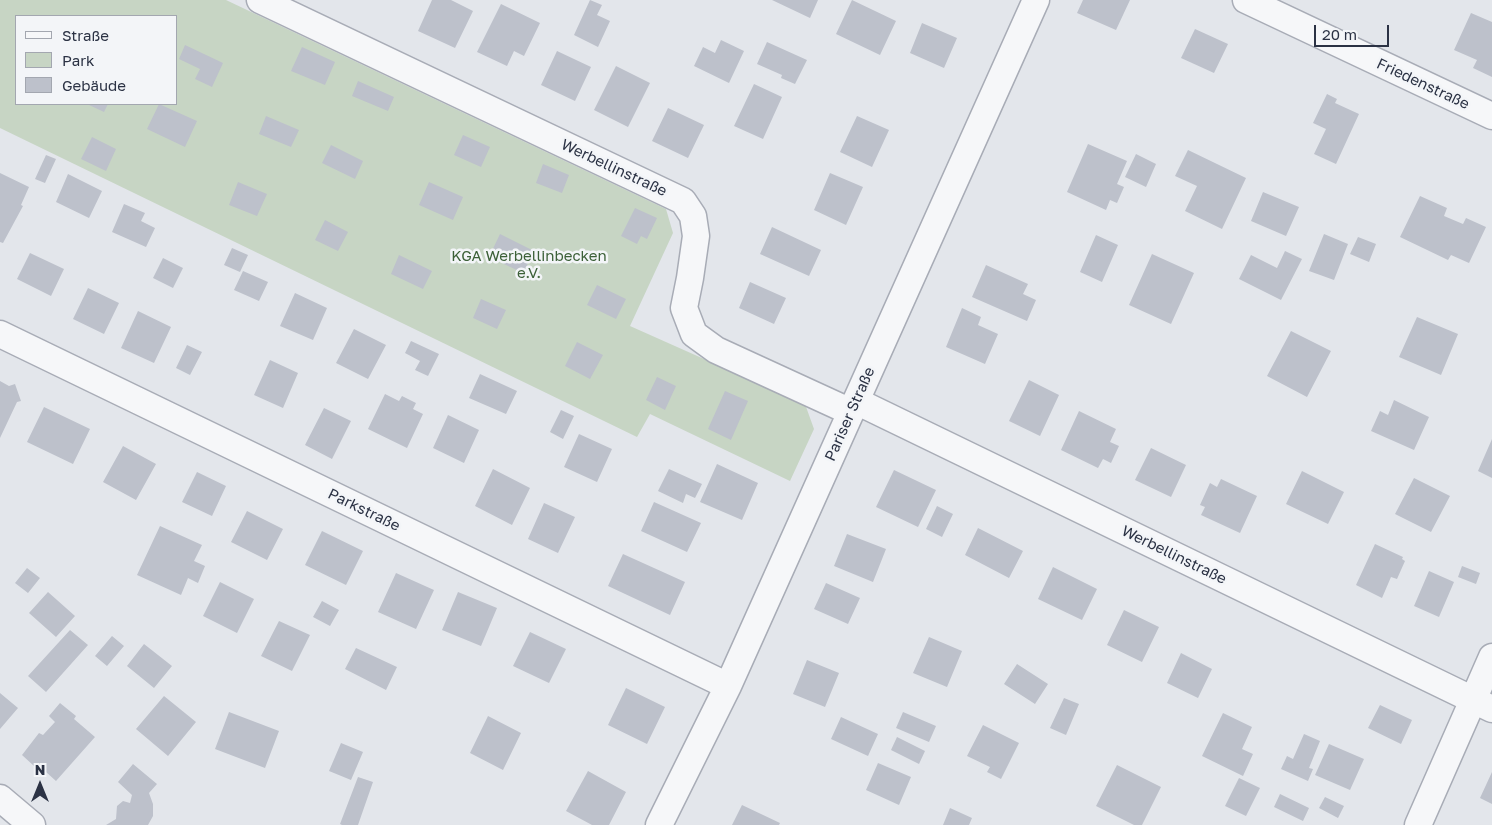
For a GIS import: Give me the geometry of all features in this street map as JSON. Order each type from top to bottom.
[{"type":"street","name":"Werbellinstraße","points":[[260,0],[683,201],[693,216],[696,236],[684,308],[694,334],[716,350],[854,406],[1482,705]]},
{"type":"street","name":"Pariser Straße","points":[[659,825],[728,686],[1036,0]]},
{"type":"street","name":"Friedenstraße","points":[[1246,0],[1492,116]]},
{"type":"street","name":"Parkstraße","points":[[0,334],[728,686]]},
{"type":"street","points":[[1418,825],[1482,705],[1492,657]]},
{"type":"street","points":[[0,798],[32,825]]},
{"type":"green space","name":"KGA Werbellinbecken e.V.","points":[[0,0],[226,0],[666,209],[673,233],[630,326],[805,404],[814,429],[790,481],[650,414],[637,437],[0,128]]},
{"type":"building","points":[[432,0],[451,0],[473,11],[455,48],[418,31]]},
{"type":"building","points":[[590,0],[602,5],[597,15],[610,21],[598,47],[574,35]]},
{"type":"building","points":[[772,0],[818,0],[810,18]]},
{"type":"building","points":[[852,0],[896,21],[880,55],[836,34]]},
{"type":"building","points":[[1083,0],[1130,0],[1116,30],[1077,13]]},
{"type":"building","points":[[501,4],[540,23],[524,56],[514,51],[507,66],[477,52]]},
{"type":"building","points":[[1471,13],[1492,22],[1492,77],[1473,68],[1477,60],[1454,50]]},
{"type":"building","points":[[922,23],[957,38],[944,68],[910,53]]},
{"type":"building","points":[[1195,29],[1228,44],[1214,73],[1181,58]]},
{"type":"building","points":[[721,40],[744,51],[729,83],[694,66],[703,47],[715,53]]},
{"type":"building","points":[[767,42],[807,60],[795,84],[781,78],[782,75],[757,64]]},
{"type":"building","points":[[185,45],[223,63],[212,87],[195,79],[200,69],[179,59]]},
{"type":"building","points":[[302,47],[335,62],[325,85],[291,71]]},
{"type":"building","points":[[557,51],[591,67],[575,101],[541,85]]},
{"type":"building","points":[[616,66],[650,83],[628,127],[594,110]]},
{"type":"building","points":[[358,81],[394,97],[388,111],[352,96]]},
{"type":"building","points":[[754,84],[782,97],[763,139],[734,126]]},
{"type":"building","points":[[1327,94],[1337,99],[1335,103],[1359,114],[1336,164],[1314,154],[1326,129],[1313,123]]},
{"type":"building","points":[[89,105],[108,105],[104,112]]},
{"type":"building","points":[[159,105],[197,121],[185,147],[147,129]]},
{"type":"building","points":[[668,108],[704,125],[688,158],[652,141]]},
{"type":"building","points":[[266,116],[299,130],[291,147],[259,134]]},
{"type":"building","points":[[857,116],[889,130],[872,167],[840,152]]},
{"type":"building","points":[[463,135],[490,147],[481,167],[454,155]]},
{"type":"building","points":[[92,137],[116,149],[106,171],[81,159]]},
{"type":"building","points":[[1088,144],[1127,161],[1117,184],[1124,187],[1117,203],[1110,200],[1106,210],[1067,192]]},
{"type":"building","points":[[331,145],[363,161],[355,179],[322,163]]},
{"type":"building","points":[[1188,150],[1246,178],[1222,229],[1185,211],[1197,186],[1175,176]]},
{"type":"building","points":[[1136,154],[1156,164],[1146,187],[1125,177]]},
{"type":"building","points":[[46,155],[56,159],[45,183],[35,179]]},
{"type":"building","points":[[543,164],[569,175],[562,193],[536,183]]},
{"type":"building","points":[[0,173],[29,187],[21,205],[23,206],[3,243],[0,242]]},
{"type":"building","points":[[830,173],[863,187],[846,225],[814,210]]},
{"type":"building","points":[[68,174],[102,191],[89,218],[56,202]]},
{"type":"building","points":[[238,182],[267,194],[257,216],[229,205]]},
{"type":"building","points":[[429,182],[463,197],[453,220],[419,205]]},
{"type":"building","points":[[1263,192],[1299,207],[1286,236],[1251,221]]},
{"type":"building","points":[[1420,196],[1447,208],[1444,216],[1463,224],[1466,218],[1486,227],[1469,263],[1451,255],[1448,260],[1400,237]]},
{"type":"building","points":[[124,204],[145,213],[141,221],[155,228],[146,247],[112,232]]},
{"type":"building","points":[[635,208],[657,218],[647,239],[641,236],[637,244],[621,236]]},
{"type":"building","points":[[325,220],[348,232],[338,251],[315,240]]},
{"type":"building","points":[[772,227],[821,250],[809,276],[760,254]]},
{"type":"building","points":[[500,234],[534,251],[523,273],[489,257]]},
{"type":"building","points":[[1324,234],[1348,244],[1334,280],[1309,271]]},
{"type":"building","points":[[1096,235],[1118,245],[1102,282],[1080,272]]},
{"type":"building","points":[[1358,237],[1376,244],[1369,262],[1350,254]]},
{"type":"building","points":[[232,248],[248,255],[240,272],[224,265]]},
{"type":"building","points":[[1285,251],[1302,259],[1281,300],[1239,279],[1251,255],[1277,268]]},
{"type":"building","points":[[30,253],[64,269],[51,296],[17,279]]},
{"type":"building","points":[[1152,254],[1194,273],[1171,324],[1129,305]]},
{"type":"building","points":[[399,255],[432,271],[423,289],[391,274]]},
{"type":"building","points":[[163,258],[183,268],[173,288],[153,278]]},
{"type":"building","points":[[986,265],[1028,284],[1023,294],[1036,300],[1027,321],[972,297]]},
{"type":"building","points":[[243,271],[268,282],[259,301],[234,290]]},
{"type":"building","points":[[750,282],[786,298],[774,324],[739,308]]},
{"type":"building","points":[[597,285],[626,299],[616,319],[587,305]]},
{"type":"building","points":[[88,288],[119,303],[104,334],[73,319]]},
{"type":"building","points":[[295,293],[327,308],[313,340],[280,326]]},
{"type":"building","points":[[481,299],[506,310],[497,329],[473,318]]},
{"type":"building","points":[[962,308],[981,317],[978,325],[998,334],[985,364],[946,347]]},
{"type":"building","points":[[138,311],[171,327],[154,363],[121,348]]},
{"type":"building","points":[[1417,317],[1458,334],[1441,375],[1399,357]]},
{"type":"building","points":[[354,329],[386,345],[368,379],[336,363]]},
{"type":"building","points":[[1291,331],[1331,351],[1307,397],[1267,376]]},
{"type":"building","points":[[411,341],[439,354],[428,376],[415,370],[420,361],[405,353]]},
{"type":"building","points":[[577,342],[603,355],[590,379],[565,366]]},
{"type":"building","points":[[187,345],[202,352],[190,375],[176,368]]},
{"type":"building","points":[[270,360],[298,373],[283,408],[254,395]]},
{"type":"building","points":[[480,374],[517,391],[506,414],[469,398]]},
{"type":"building","points":[[657,377],[676,386],[665,410],[646,400]]},
{"type":"building","points":[[1029,380],[1059,395],[1040,436],[1009,421]]},
{"type":"building","points":[[0,381],[9,386],[15,384],[21,401],[17,402],[0,438]]},
{"type":"building","points":[[725,391],[748,401],[731,440],[708,429]]},
{"type":"building","points":[[385,394],[399,401],[402,396],[416,403],[413,409],[423,414],[407,448],[368,429]]},
{"type":"building","points":[[1394,400],[1429,417],[1414,450],[1371,431],[1380,411],[1388,415]]},
{"type":"building","points":[[44,407],[90,429],[73,464],[27,442]]},
{"type":"building","points":[[324,408],[351,421],[332,459],[305,445]]},
{"type":"building","points":[[561,410],[574,416],[563,439],[550,432]]},
{"type":"building","points":[[1079,411],[1116,429],[1110,442],[1119,446],[1111,463],[1103,459],[1098,468],[1061,450]]},
{"type":"building","points":[[448,415],[479,430],[464,463],[433,448]]},
{"type":"building","points":[[579,434],[612,449],[597,482],[564,467]]},
{"type":"building","points":[[1492,439],[1492,478],[1478,471]]},
{"type":"building","points":[[123,446],[156,464],[136,500],[103,482]]},
{"type":"building","points":[[1151,448],[1186,465],[1171,497],[1135,480]]},
{"type":"building","points":[[717,464],[758,483],[742,520],[700,502]]},
{"type":"building","points":[[493,469],[530,488],[512,525],[475,506]]},
{"type":"building","points":[[669,469],[702,484],[695,498],[686,494],[683,503],[658,491]]},
{"type":"building","points":[[894,470],[936,490],[918,527],[876,507]]},
{"type":"building","points":[[1302,471],[1344,492],[1328,524],[1286,504]]},
{"type":"building","points":[[197,472],[226,486],[212,516],[182,502]]},
{"type":"building","points":[[1414,478],[1450,496],[1431,532],[1395,514]]},
{"type":"building","points":[[1221,479],[1257,496],[1240,533],[1201,515],[1205,507],[1200,505],[1210,483],[1217,487]]},
{"type":"building","points":[[654,502],[701,523],[687,552],[641,531]]},
{"type":"building","points":[[544,503],[575,517],[558,553],[528,539]]},
{"type":"building","points":[[937,506],[953,514],[942,537],[926,529]]},
{"type":"building","points":[[247,511],[283,529],[267,560],[231,542]]},
{"type":"building","points":[[160,526],[202,545],[194,561],[205,566],[198,583],[188,578],[181,595],[137,575]]},
{"type":"building","points":[[978,528],[1023,551],[1009,578],[965,555]]},
{"type":"building","points":[[322,531],[363,551],[346,585],[305,565]]},
{"type":"building","points":[[847,534],[886,549],[873,582],[834,566]]},
{"type":"building","points":[[1375,544],[1403,557],[1402,559],[1405,561],[1397,579],[1391,577],[1382,598],[1356,585]]},
{"type":"building","points":[[623,554],[685,582],[670,615],[608,586]]},
{"type":"building","points":[[1462,566],[1480,573],[1476,584],[1458,577]]},
{"type":"building","points":[[1053,567],[1097,589],[1082,620],[1038,599]]},
{"type":"building","points":[[27,568],[40,578],[28,593],[15,583]]},
{"type":"building","points":[[1429,571],[1454,582],[1439,617],[1414,606]]},
{"type":"building","points":[[396,573],[434,590],[416,629],[378,612]]},
{"type":"building","points":[[220,582],[254,599],[237,633],[203,616]]},
{"type":"building","points":[[826,583],[860,598],[848,624],[814,609]]},
{"type":"building","points":[[48,592],[75,616],[56,637],[29,613]]},
{"type":"building","points":[[458,592],[497,608],[481,646],[442,630]]},
{"type":"building","points":[[322,601],[339,610],[330,626],[313,617]]},
{"type":"building","points":[[1124,610],[1159,627],[1142,662],[1107,645]]},
{"type":"building","points":[[279,621],[310,635],[292,671],[261,656]]},
{"type":"building","points":[[70,630],[88,645],[46,692],[28,676]]},
{"type":"building","points":[[530,632],[566,649],[549,683],[513,666]]},
{"type":"building","points":[[112,636],[124,646],[107,666],[95,656]]},
{"type":"building","points":[[929,637],[962,651],[947,687],[913,673]]},
{"type":"building","points":[[144,644],[172,666],[154,688],[127,666]]},
{"type":"building","points":[[356,648],[397,667],[386,690],[345,669]]},
{"type":"building","points":[[1181,653],[1212,669],[1198,698],[1167,683]]},
{"type":"building","points":[[807,660],[839,673],[825,707],[793,694]]},
{"type":"building","points":[[1017,664],[1048,684],[1035,704],[1004,684]]},
{"type":"building","points":[[626,688],[665,707],[647,744],[608,725]]},
{"type":"building","points":[[0,693],[18,708],[0,729]]},
{"type":"building","points":[[164,696],[196,722],[168,756],[136,729]]},
{"type":"building","points":[[1064,698],[1079,704],[1066,735],[1050,728]]},
{"type":"building","points":[[60,703],[76,716],[74,719],[95,737],[56,781],[36,763],[34,766],[22,755],[39,733],[43,735],[55,722],[49,716]]},
{"type":"building","points":[[1380,705],[1412,720],[1401,744],[1368,728]]},
{"type":"building","points":[[229,712],[279,731],[265,768],[215,749]]},
{"type":"building","points":[[903,712],[936,726],[929,742],[896,728]]},
{"type":"building","points":[[1223,713],[1252,727],[1242,749],[1253,754],[1243,776],[1202,756]]},
{"type":"building","points":[[488,716],[521,733],[503,770],[470,753]]},
{"type":"building","points":[[841,717],[878,734],[868,756],[831,739]]},
{"type":"building","points":[[983,725],[1019,743],[1001,779],[987,772],[990,767],[967,756]]},
{"type":"building","points":[[1304,734],[1320,741],[1309,768],[1313,769],[1308,781],[1281,769],[1287,756],[1293,759]]},
{"type":"building","points":[[897,737],[925,751],[919,764],[891,750]]},
{"type":"building","points":[[341,743],[363,752],[351,780],[329,771]]},
{"type":"building","points":[[1329,744],[1364,759],[1350,790],[1315,775]]},
{"type":"building","points":[[878,763],[911,777],[899,805],[866,790]]},
{"type":"building","points":[[133,764],[157,784],[149,793],[153,804],[153,816],[148,825],[106,825],[116,819],[117,806],[123,801],[130,803],[132,795],[118,782]]},
{"type":"building","points":[[1117,765],[1161,787],[1142,825],[1134,825],[1096,806]]},
{"type":"building","points":[[588,771],[626,792],[609,825],[592,825],[566,811]]},
{"type":"building","points":[[1492,772],[1492,804],[1480,798]]},
{"type":"building","points":[[358,777],[373,782],[358,825],[342,825],[340,824]]},
{"type":"building","points":[[1239,778],[1260,788],[1246,816],[1225,806]]},
{"type":"building","points":[[1280,794],[1309,808],[1303,821],[1274,807]]},
{"type":"building","points":[[1325,797],[1344,806],[1338,818],[1319,808]]},
{"type":"building","points":[[742,805],[780,823],[779,825],[732,825]]},
{"type":"building","points":[[950,808],[972,818],[969,825],[943,825]]}]
